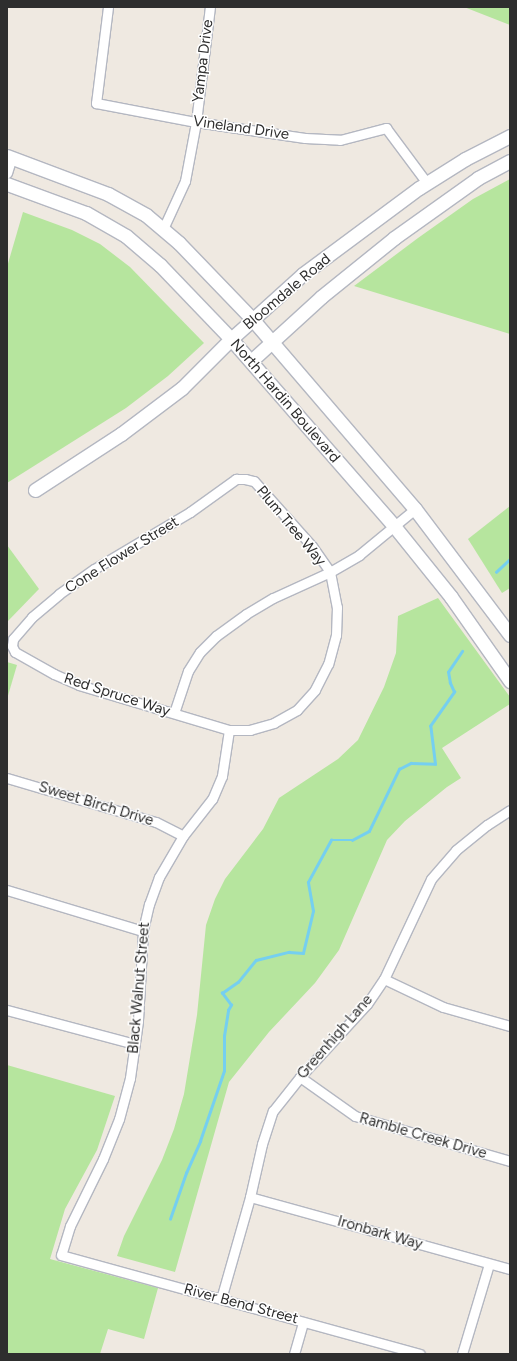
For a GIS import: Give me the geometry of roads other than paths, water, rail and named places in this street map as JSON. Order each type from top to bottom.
[{"type":"street","name":"Vineland Drive","points":[[108,7],[96,103],[196,122],[297,137],[340,140],[386,128],[427,183]]},
{"type":"street","name":"Yampa Drive","points":[[163,229],[185,181],[196,122],[210,7]]},
{"type":"street","name":"Bloomdale Road","points":[[35,490],[121,434],[182,388],[231,339],[303,274],[427,183],[465,159],[510,136]]},
{"type":"street","name":"North Hardin Boulevard","points":[[9,157],[108,194],[146,215],[179,243],[253,320],[415,509],[510,635]]},
{"type":"street","points":[[7,173],[9,157]]},
{"type":"street","name":"Bloomdale Road","points":[[250,361],[321,297],[394,238],[478,178],[510,161]]},
{"type":"street","name":"North Hardin Boulevard","points":[[7,184],[86,213],[126,236],[160,265],[231,339],[394,526],[452,597],[510,682]]},
{"type":"street","name":"Plum Tree Way","points":[[229,730],[250,730],[274,723],[297,710],[315,690],[328,664],[336,635],[337,608],[330,572],[312,546],[254,481],[245,478]]},
{"type":"street","name":"Cone Flower Street","points":[[12,646],[13,639],[22,628],[59,594],[94,569],[190,512],[236,479],[245,478]]},
{"type":"street","points":[[174,713],[188,671],[200,652],[216,636],[246,614],[273,598],[330,572],[359,555],[415,509]]},
{"type":"street","name":"Red Spruce Way","points":[[12,646],[19,655],[78,685],[229,730]]},
{"type":"street","name":"Black Walnut Street","points":[[61,1255],[70,1226],[103,1160],[119,1119],[130,1078],[138,1021],[143,930],[149,904],[159,876],[183,836],[212,799],[222,776],[229,730]]},
{"type":"street","name":"Sweet Birch Drive","points":[[7,778],[156,822],[183,836]]},
{"type":"street","name":"Greenhigh Lane","points":[[221,1299],[250,1197],[262,1144],[273,1111],[300,1077],[367,1004],[384,979],[431,880],[456,850],[487,825],[510,810]]},
{"type":"street","points":[[7,890],[143,930]]},
{"type":"street","points":[[384,979],[443,1007],[510,1026]]},
{"type":"street","points":[[7,1010],[135,1044]]},
{"type":"street","name":"Ramble Creek Drive","points":[[300,1077],[355,1116],[510,1161]]},
{"type":"street","name":"Ironbark Way","points":[[250,1197],[510,1269]]},
{"type":"street","name":"River Bend Street","points":[[61,1255],[420,1354]]},
{"type":"street","points":[[462,1354],[489,1264]]},
{"type":"street","points":[[294,1354],[303,1322]]},
{"type":"waterway","points":[[496,572],[510,559]]},
{"type":"waterway","points":[[170,1219],[186,1173],[200,1141],[224,1071],[224,1036],[228,1010],[231,1005],[222,993],[238,982],[256,960],[289,952],[303,953],[313,911],[308,882],[331,840],[352,840],[369,831],[399,769],[411,763],[435,764],[430,726],[454,692],[450,683],[448,672],[462,651]]}]
